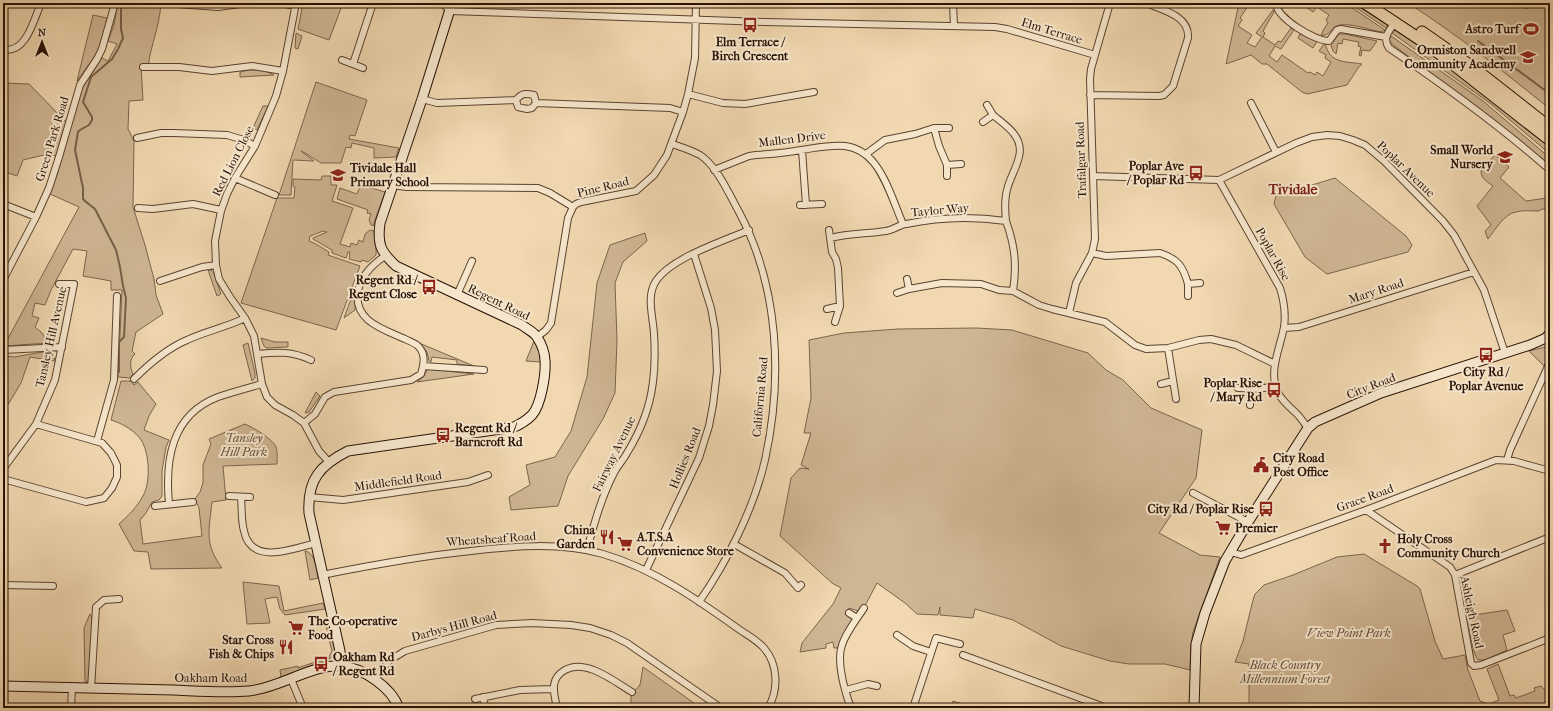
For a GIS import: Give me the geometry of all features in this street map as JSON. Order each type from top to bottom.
[{"type":"highway","points":[[1365,3],[1430,46],[1550,140]]},
{"type":"highway","points":[[1378,3],[1435,40],[1475,69],[1550,128]]},
{"type":"street","points":[[3,49],[7,50],[16,48],[24,41],[41,3]]},
{"type":"street","name":"Green Park Road","points":[[3,280],[36,217],[49,188],[80,85],[102,49],[115,3]]},
{"type":"street","points":[[163,4],[168,3],[218,7],[247,3]]},
{"type":"street","points":[[281,3],[296,5]]},
{"type":"street","points":[[353,64],[373,3]]},
{"type":"street","points":[[304,423],[315,414],[325,397],[334,392],[411,380],[421,374],[424,356],[417,345],[374,325],[367,320],[360,309],[358,293],[360,284],[370,267],[385,256],[380,246],[378,237],[380,223],[451,7],[442,3]]},
{"type":"street","name":"Pine Road","points":[[392,185],[407,187],[538,188],[550,193],[573,207],[581,202],[636,191],[654,175],[667,155],[683,112],[695,58],[696,3]]},
{"type":"street","points":[[953,3],[954,26]]},
{"type":"street","name":"Trafalgar Road","points":[[1069,313],[1076,283],[1092,253],[1095,239],[1090,94],[1091,69],[1110,3]]},
{"type":"street","points":[[1090,94],[1159,96],[1164,94],[1173,86],[1188,38],[1187,27],[1184,22],[1177,17],[1146,3]]},
{"type":"street","points":[[1276,3],[1277,10],[1294,26],[1325,41],[1329,41],[1337,30],[1346,29],[1386,37]]},
{"type":"street","name":"Red Lion Close","points":[[296,5],[283,71],[276,96],[255,146],[235,178],[221,210],[215,241],[216,265],[219,279],[245,318],[254,336],[262,384],[267,397],[273,404],[304,423],[319,451],[328,462]]},
{"type":"street","name":"Elm Terrace","points":[[451,7],[695,19],[996,27],[1008,29],[1095,56]]},
{"type":"street","points":[[1395,22],[1386,37],[1386,44],[1389,48],[1433,78],[1508,134],[1550,170]]},
{"type":"street","points":[[154,59],[154,67]]},
{"type":"street","points":[[342,60],[363,68]]},
{"type":"street","points":[[143,67],[179,67],[212,71],[252,66],[283,71]]},
{"type":"street","points":[[688,94],[734,104],[744,104],[814,92]]},
{"type":"street","points":[[422,99],[437,103],[516,100],[521,94],[525,93],[534,95],[536,102],[532,108],[528,109],[518,107],[516,100]]},
{"type":"street","points":[[536,102],[670,108],[683,112]]},
{"type":"street","points":[[1251,103],[1276,152]]},
{"type":"street","points":[[987,105],[993,115],[1015,135],[1020,148],[1019,162],[1010,181],[1005,198],[1006,222],[1015,253],[1013,291]]},
{"type":"street","points":[[983,122],[993,115]]},
{"type":"street","points":[[934,128],[938,146],[947,165],[947,176]]},
{"type":"street","points":[[903,224],[875,164],[866,154],[885,140],[915,134],[934,128],[949,128]]},
{"type":"street","points":[[147,129],[150,135]]},
{"type":"street","points":[[137,138],[174,132],[227,135],[244,140],[255,146]]},
{"type":"street","name":"Poplar Avenue","points":[[1093,176],[1219,180],[1276,152],[1312,137],[1327,135],[1340,136],[1365,145],[1384,161],[1443,221],[1457,240],[1484,290],[1505,353]]},
{"type":"street","name":"California Road","points":[[672,144],[685,148],[701,156],[714,170],[724,184],[748,230],[764,276],[771,309],[775,349],[775,386],[771,424],[765,460],[757,487],[734,544],[699,602]]},
{"type":"street","name":"Mallen Drive","points":[[714,170],[748,156],[802,150],[824,145],[841,145],[866,154]]},
{"type":"street","points":[[802,150],[803,205],[822,204]]},
{"type":"street","points":[[947,165],[961,164]]},
{"type":"street","points":[[235,178],[274,195]]},
{"type":"street","name":"Poplar Rise","points":[[1219,180],[1280,288],[1284,303],[1284,328],[1275,364],[1275,385]]},
{"type":"street","points":[[3,204],[36,217]]},
{"type":"street","points":[[138,208],[153,209],[193,204],[221,210]]},
{"type":"street","points":[[537,337],[546,330],[551,323],[568,218],[573,207]]},
{"type":"street","name":"Taylor Way","points":[[831,238],[887,231],[903,224],[962,217],[1006,222]]},
{"type":"street","name":"Fairway Avenue","points":[[587,550],[596,519],[607,490],[616,470],[634,440],[646,412],[653,383],[654,365],[654,330],[651,299],[652,289],[661,274],[668,268],[694,254],[748,230]]},
{"type":"street","points":[[829,230],[832,252],[836,259],[838,268],[840,306],[835,322]]},
{"type":"street","points":[[1092,253],[1106,256],[1160,253],[1167,255],[1175,260],[1184,271],[1188,284],[1188,296]]},
{"type":"street","name":"Hollies Road","points":[[646,570],[699,458],[714,406],[717,371],[715,330],[711,308],[694,254]]},
{"type":"street","name":"Regent Road","points":[[341,666],[340,651],[309,513],[309,498],[316,477],[328,462],[348,451],[514,427],[524,422],[533,414],[538,405],[542,390],[545,360],[537,337],[522,325],[396,266],[385,256]]},
{"type":"street","points":[[457,295],[472,261]]},
{"type":"street","points":[[160,281],[208,266],[216,265]]},
{"type":"street","points":[[173,268],[175,276]]},
{"type":"street","name":"Mary Road","points":[[1284,328],[1299,327],[1474,272]]},
{"type":"street","points":[[906,279],[909,289]]},
{"type":"street","points":[[1188,284],[1200,283]]},
{"type":"street","name":"Tansley Hill Avenue","points":[[3,469],[36,424],[55,380],[74,284],[60,284]]},
{"type":"street","points":[[898,293],[909,289],[942,284],[981,284],[999,290],[1013,291],[1039,305],[1105,322],[1135,345],[1146,348],[1168,348],[1211,338],[1236,345],[1275,364]]},
{"type":"street","points":[[97,441],[114,380],[117,296]]},
{"type":"street","points":[[827,309],[840,306]]},
{"type":"street","points":[[134,379],[143,370],[174,346],[188,339],[233,324],[245,318]]},
{"type":"street","name":"City Road","points":[[1194,708],[1196,644],[1225,561],[1308,428],[1315,422],[1381,393],[1538,342],[1550,333]]},
{"type":"street","points":[[3,350],[62,347]]},
{"type":"street","points":[[1168,348],[1176,399]]},
{"type":"street","points":[[257,354],[284,352],[296,354],[311,360]]},
{"type":"street","points":[[1550,362],[1510,450],[1507,460],[1524,463],[1550,471]]},
{"type":"street","points":[[423,366],[484,370]]},
{"type":"street","points":[[1161,384],[1172,381]]},
{"type":"street","points":[[169,504],[167,483],[171,450],[184,422],[194,412],[218,398],[262,384]]},
{"type":"street","points":[[1238,388],[1266,388],[1275,385],[1279,394],[1308,428]]},
{"type":"street","points":[[1250,389],[1250,405]]},
{"type":"street","points":[[3,479],[86,502],[104,498],[115,483],[117,465],[111,453],[102,443],[36,424]]},
{"type":"street","name":"Grace Road","points":[[1231,552],[1241,555],[1366,510],[1496,460],[1507,460]]},
{"type":"street","name":"Middlefield Road","points":[[309,498],[343,500],[468,482],[488,475]]},
{"type":"street","points":[[1193,493],[1248,522]]},
{"type":"street","points":[[229,496],[250,497]]},
{"type":"street","points":[[241,497],[243,530],[250,544],[258,551],[275,552],[316,543]]},
{"type":"street","points":[[155,506],[193,502]]},
{"type":"street","name":"Ashleigh Road","points":[[1366,510],[1450,567],[1455,574],[1472,663],[1474,666],[1481,665],[1550,638]]},
{"type":"street","points":[[1455,574],[1550,537]]},
{"type":"street","points":[[734,544],[785,573],[798,588]]},
{"type":"street","name":"Wheatsheaf Road","points":[[322,575],[396,560],[497,548],[528,546],[566,547],[587,550],[604,555],[646,570],[699,602],[758,642],[765,649],[773,666],[775,691],[768,708]]},
{"type":"street","points":[[3,585],[53,586]]},
{"type":"street","points":[[91,688],[96,607],[104,600],[119,599]]},
{"type":"street","points":[[851,708],[840,663],[840,651],[843,641],[864,608]]},
{"type":"street","points":[[849,613],[858,618]]},
{"type":"street","name":"Darbys Hill Road","points":[[374,680],[390,660],[399,654],[432,642],[496,625],[532,623],[560,624],[590,628],[611,635],[627,643],[721,708]]},
{"type":"street","points":[[897,635],[913,646],[931,652]]},
{"type":"street","points":[[913,708],[936,638],[960,644]]},
{"type":"street","points":[[963,655],[1107,708]]},
{"type":"street","name":"Oakham Road","points":[[3,686],[248,691],[271,687],[324,668],[341,666],[354,669],[374,680],[391,693],[399,708]]},
{"type":"street","points":[[556,708],[553,689],[555,680],[560,673],[570,667],[576,666],[593,669],[632,692]]},
{"type":"street","points":[[291,679],[303,708]]},
{"type":"street","points":[[846,690],[868,684],[877,686]]},
{"type":"street","points":[[72,688],[72,708]]},
{"type":"street","points":[[475,699],[520,690],[553,689]]},
{"type":"street","points":[[483,697],[485,707]]},
{"type":"green space","points":[[118,3],[161,3],[149,62],[148,64],[141,65],[143,100],[129,101],[128,129],[134,141],[133,207],[154,279],[156,295],[163,314],[136,332],[132,351],[135,354],[131,363],[133,374],[130,378],[118,377],[122,290],[111,290],[111,281],[83,276],[87,251],[73,249],[51,290],[45,305],[35,303],[32,316],[39,318],[35,327],[42,333],[48,343],[4,346],[79,207],[50,194],[57,175],[81,90],[102,58],[108,61],[117,44],[108,41],[114,25]]},
{"type":"green space","points":[[303,3],[343,3],[329,40],[298,29]]},
{"type":"green space","points":[[458,3],[467,3],[478,7],[478,9],[463,9]]},
{"type":"green space","points":[[1239,3],[1250,3],[1240,18],[1242,20],[1238,26],[1252,35],[1247,43],[1255,47],[1262,37],[1256,33],[1273,10],[1274,12],[1263,31],[1265,33],[1263,37],[1275,45],[1278,41],[1281,42],[1291,28],[1294,30],[1281,49],[1275,46],[1269,56],[1277,62],[1282,55],[1308,73],[1310,72],[1315,75],[1317,72],[1323,76],[1331,62],[1325,58],[1326,55],[1319,51],[1325,43],[1330,55],[1334,58],[1344,62],[1362,64],[1347,85],[1307,94],[1302,92],[1267,64],[1262,64],[1251,55],[1226,64]]},
{"type":"green space","points":[[1309,3],[1345,3],[1385,30],[1381,32],[1355,26],[1340,25],[1334,27],[1329,33],[1321,35],[1328,23],[1326,20],[1329,15],[1317,7],[1313,12],[1306,7]]},
{"type":"green space","points":[[1349,3],[1353,3],[1388,25],[1386,28]]},
{"type":"green space","name":"Ormiston Sandwell Community Academy","points":[[1408,3],[1456,3],[1476,8],[1481,3],[1518,3],[1527,9],[1533,3],[1541,3],[1550,10],[1550,109],[1463,41]]},
{"type":"green space","points":[[93,15],[107,18],[103,37],[97,53],[77,81]]},
{"type":"green space","points":[[1396,30],[1461,74],[1550,146],[1550,154],[1491,104],[1392,33]]},
{"type":"green space","points":[[296,33],[302,36],[298,49],[295,48]]},
{"type":"green space","points":[[1300,34],[1317,41],[1313,48],[1298,38]]},
{"type":"green space","points":[[1339,34],[1377,41],[1370,51],[1362,50],[1361,56],[1359,55],[1361,47],[1358,46],[1359,42],[1343,39],[1342,44],[1338,43],[1336,54],[1331,45]]},
{"type":"green space","points":[[1391,36],[1483,101],[1550,158],[1550,167],[1483,111],[1393,45],[1389,40]]},
{"type":"green space","points":[[249,70],[264,70],[274,75],[240,77],[240,72]]},
{"type":"green space","points":[[316,82],[367,100],[355,136],[350,135],[349,139],[399,148],[396,157],[374,158],[374,148],[352,143],[351,148],[346,147],[341,163],[321,163],[301,151],[314,161],[293,160],[291,195],[279,195]]},
{"type":"green space","points":[[3,83],[29,84],[66,122],[56,156],[48,154],[23,160],[17,176],[3,171]]},
{"type":"green space","points":[[263,106],[268,106],[257,130],[253,128]]},
{"type":"green space","points":[[1495,155],[1509,167],[1500,178],[1526,201],[1547,198],[1550,195],[1550,199],[1548,200],[1550,209],[1512,213],[1500,223],[1488,239],[1485,231],[1491,225],[1477,206],[1493,186],[1483,178],[1481,171]]},
{"type":"green space","points":[[368,162],[376,163],[382,166],[384,173],[374,169],[373,173],[365,170]]},
{"type":"green space","points":[[232,169],[235,169],[222,196],[219,195]]},
{"type":"green space","points":[[322,176],[331,176],[331,185],[337,185],[332,201],[353,208],[340,244],[350,247],[351,243],[357,245],[359,240],[363,242],[365,234],[370,230],[374,231],[376,251],[376,255],[368,262],[362,260],[361,262],[349,259],[350,252],[348,252],[346,258],[332,253],[332,250],[313,239],[327,232],[323,231],[310,236],[309,241],[329,252],[328,255],[360,266],[336,330],[241,303],[277,198],[294,198],[295,187],[293,186],[293,179],[321,180]]},
{"type":"green space","points":[[1335,178],[1406,236],[1412,245],[1408,252],[1327,274],[1305,257],[1274,204],[1276,196]]},
{"type":"green space","points":[[361,185],[385,192],[373,226],[369,220],[371,214],[367,213],[368,210],[337,199],[340,188],[357,194]]},
{"type":"green space","points":[[645,233],[647,241],[623,262],[615,283],[617,340],[615,393],[603,419],[568,476],[558,506],[511,510],[509,497],[530,485],[526,465],[555,457],[571,431],[587,377],[597,283],[610,245]]},
{"type":"green space","points":[[208,270],[211,270],[214,274],[221,294],[217,296]]},
{"type":"green space","points":[[355,288],[355,310],[344,318]]},
{"type":"green space","points":[[976,328],[1012,330],[1088,353],[1106,370],[1123,380],[1151,408],[1202,430],[1196,478],[1159,533],[1200,555],[1220,557],[1193,632],[1190,670],[1165,664],[1129,664],[1110,661],[1061,646],[1013,620],[975,609],[973,618],[940,615],[940,607],[938,615],[917,614],[905,603],[877,583],[866,604],[858,611],[849,608],[847,613],[852,620],[837,648],[834,648],[833,642],[826,644],[826,648],[800,652],[802,643],[833,604],[841,588],[832,583],[780,536],[791,478],[800,468],[809,469],[801,465],[811,433],[804,433],[811,398],[809,340],[844,333],[898,329]]},
{"type":"green space","points":[[261,338],[275,342],[288,342],[288,347],[266,348]]},
{"type":"green space","points":[[534,341],[539,348],[541,362],[526,361]]},
{"type":"green space","points":[[248,343],[255,373],[255,378],[252,381],[243,345]]},
{"type":"green space","points":[[419,343],[474,366],[457,364],[457,360],[432,357],[431,362],[429,361],[427,352]]},
{"type":"green space","points":[[1550,347],[1550,355],[1544,366],[1529,351]]},
{"type":"green space","points":[[43,352],[53,353],[55,361],[30,357],[21,383],[3,413],[3,369],[5,356],[14,357]]},
{"type":"green space","points":[[428,369],[474,374],[417,382],[423,377]]},
{"type":"green space","name":"Tansley Hill Park","points":[[121,381],[131,381],[134,385],[138,382],[156,404],[149,416],[144,430],[169,440],[166,447],[162,471],[162,496],[159,500],[152,502],[140,520],[143,544],[202,536],[199,508],[195,499],[200,492],[203,483],[203,465],[211,444],[209,439],[245,424],[261,433],[275,445],[277,452],[277,464],[223,466],[226,500],[212,502],[209,529],[212,551],[222,568],[151,569],[148,552],[134,551],[119,524],[138,504],[143,496],[146,490],[148,475],[147,458],[143,443],[139,437],[133,431],[111,420]]},
{"type":"green space","points":[[316,392],[320,396],[309,412],[305,413]]},
{"type":"green space","points":[[305,551],[309,552],[313,558],[318,578],[310,580]]},
{"type":"green space","name":"View Point Park","points":[[1364,554],[1420,589],[1435,641],[1443,659],[1465,655],[1468,670],[1480,701],[1489,704],[1499,700],[1487,669],[1498,664],[1510,696],[1514,695],[1516,698],[1535,691],[1534,688],[1541,686],[1549,695],[1550,708],[1267,708],[1249,706],[1249,664],[1235,662],[1243,641],[1255,594],[1264,585],[1337,557]]},
{"type":"green space","points":[[243,582],[279,586],[284,611],[323,603],[325,609],[285,615],[280,609],[277,597],[265,599],[270,623],[247,624]]},
{"type":"green space","points":[[1507,610],[1515,631],[1503,635],[1507,650],[1485,660],[1478,660],[1472,646],[1467,616]]},
{"type":"green space","points":[[90,614],[92,617],[90,678],[87,682],[85,682],[84,628]]},
{"type":"green space","points":[[328,617],[332,628],[327,630],[325,621],[320,622],[320,620]]},
{"type":"green space","points":[[333,631],[336,650],[331,658],[281,677],[280,670],[298,666],[298,668],[329,657],[332,651],[327,632]]},
{"type":"green space","points":[[643,667],[701,708],[631,708],[631,695],[640,685]]},
{"type":"green space","points":[[953,701],[974,708],[950,708]]},
{"type":"waterway","points":[[119,372],[119,342],[124,337],[126,298],[120,267],[116,250],[95,209],[83,199],[83,188],[75,150],[78,132],[89,125],[92,120],[92,117],[83,102],[91,77],[112,59],[123,38],[121,29],[121,3]]},
{"type":"waterway","points":[[1478,41],[1550,94]]},
{"type":"place","name":"Elm Terrace / Birch Crescent","points":[[750,25]]},
{"type":"place","name":"Astro Turf","points":[[1531,29]]},
{"type":"place","name":"Ormiston Sandwell Community Academy","points":[[1528,57]]},
{"type":"place","name":"Small World Nursery","points":[[1505,157]]},
{"type":"place","name":"Poplar Ave / Poplar Rd","points":[[1196,173]]},
{"type":"place","name":"Tividale Hall Primary School","points":[[338,175]]},
{"type":"place","name":"Regent Rd / Regent Close","points":[[429,287]]},
{"type":"place","name":"City Rd / Poplar Avenue","points":[[1486,355]]},
{"type":"place","name":"Poplar Rise / Mary Rd","points":[[1274,390]]},
{"type":"place","name":"Regent Rd / Barncroft Rd","points":[[443,435]]},
{"type":"place","name":"City Road Post Office","points":[[1261,465]]},
{"type":"place","name":"City Rd / Poplar Rise","points":[[1266,509]]},
{"type":"place","name":"Premier","points":[[1223,528]]},
{"type":"place","name":"China Garden","points":[[607,537]]},
{"type":"place","name":"A.T.S.A Convenience Store","points":[[625,544]]},
{"type":"place","name":"Holy Cross Community Church","points":[[1385,546]]},
{"type":"place","name":"The Co-operative Food","points":[[296,628]]},
{"type":"place","name":"Star Cross Fish & Chips","points":[[286,647]]},
{"type":"place","name":"Oakham Rd / Regent Rd","points":[[321,664]]},
{"type":"district","name":"Tividale","points":[[1293,189]]},
{"type":"park label","name":"Black Country Millennium Forest","points":[[1285,672]]}]
